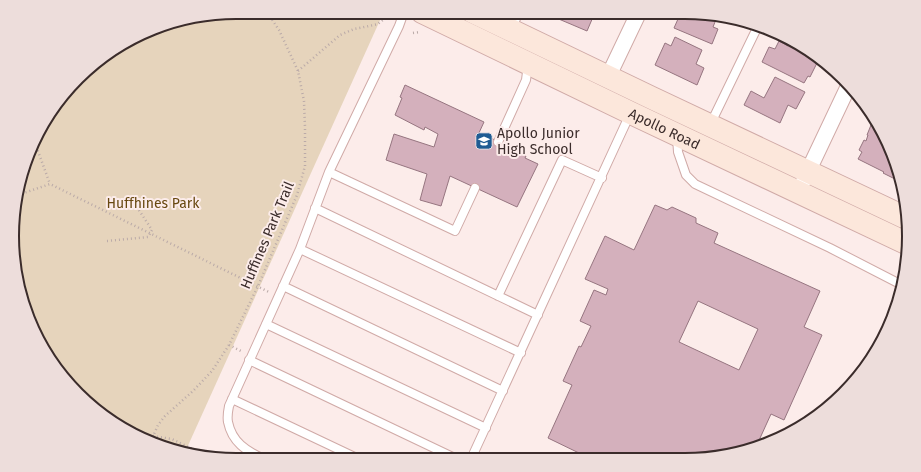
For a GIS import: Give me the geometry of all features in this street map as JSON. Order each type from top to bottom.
[{"type":"street","name":"Apollo Road","points":[[441,19],[532,53],[626,95],[677,134],[902,241]]},
{"type":"street","points":[[626,95],[638,19]]},
{"type":"street","name":"Apollo Road","points":[[515,21],[532,53],[626,95],[710,125],[901,216]]},
{"type":"street","points":[[799,192],[846,91]]},
{"type":"lane","points":[[250,453],[241,447],[232,435],[228,420],[229,406],[300,249],[329,172],[402,19]]},
{"type":"lane","points":[[710,125],[755,31]]},
{"type":"lane","points":[[498,142],[526,80],[532,53]]},
{"type":"lane","points":[[474,453],[602,178],[626,95]]},
{"type":"lane","points":[[677,134],[678,152],[686,175],[695,184],[830,248],[897,282]]},
{"type":"lane","points":[[498,296],[562,160],[602,178]]},
{"type":"lane","points":[[329,172],[455,231],[475,188]]},
{"type":"lane","points":[[315,208],[538,315]]},
{"type":"lane","points":[[300,249],[521,353]]},
{"type":"lane","points":[[283,286],[503,391]]},
{"type":"lane","points":[[266,324],[486,428]]},
{"type":"lane","points":[[249,360],[444,453]]},
{"type":"lane","points":[[232,399],[346,453]]},
{"type":"path","name":"Huffines Park Trail","points":[[153,436],[164,416],[193,391],[212,371],[229,344],[258,286],[298,195],[305,166],[304,101],[298,71],[279,30],[272,19]]},
{"type":"path","points":[[298,71],[340,35],[354,29],[378,24],[384,19]]},
{"type":"path","points":[[37,149],[50,184],[278,296]]},
{"type":"path","points":[[23,193],[50,184]]},
{"type":"path","points":[[107,241],[148,237],[152,230],[129,195]]},
{"type":"path","points":[[153,436],[172,439],[191,448]]},
{"type":"green space","name":"Huffhines Park","points":[[222,19],[381,19],[187,448],[140,431],[127,424],[93,399],[64,368],[41,332],[26,292],[19,250],[19,222],[26,180],[41,140],[48,127],[73,93],[104,64],[140,41],[180,26]]},
{"type":"building","points":[[559,19],[592,19],[587,31]]},
{"type":"building","points":[[678,19],[699,19],[715,21],[713,27],[718,29],[712,44],[674,28]]},
{"type":"building","points":[[675,37],[702,50],[696,64],[704,68],[697,85],[655,65],[665,43],[671,46]]},
{"type":"building","points":[[779,41],[794,48],[817,64],[810,77],[808,76],[804,83],[762,62],[769,47],[775,49]]},
{"type":"building","points":[[775,77],[805,92],[796,109],[788,105],[780,123],[744,105],[751,91],[764,98]]},
{"type":"building","points":[[405,85],[484,122],[478,135],[486,139],[487,136],[526,156],[525,158],[538,164],[517,207],[450,176],[441,206],[420,200],[427,174],[386,160],[394,134],[434,147],[438,134],[425,127],[424,130],[395,115],[402,98],[400,97]]},
{"type":"building","points":[[871,125],[880,140],[895,179],[858,159],[862,152],[859,150],[864,140],[866,141]]},
{"type":"building","points":[[655,205],[667,210],[672,207],[696,218],[696,223],[718,233],[714,243],[820,291],[804,327],[822,335],[784,420],[771,414],[760,439],[741,446],[699,453],[579,453],[548,438],[572,385],[563,381],[579,346],[581,347],[591,326],[580,321],[594,290],[606,295],[608,289],[585,279],[605,236],[634,250]],"holes":[[[698,301],[758,329],[739,370],[679,342]]]},
{"type":"place","name":"Apollo Junior High School","points":[[484,141]]}]
